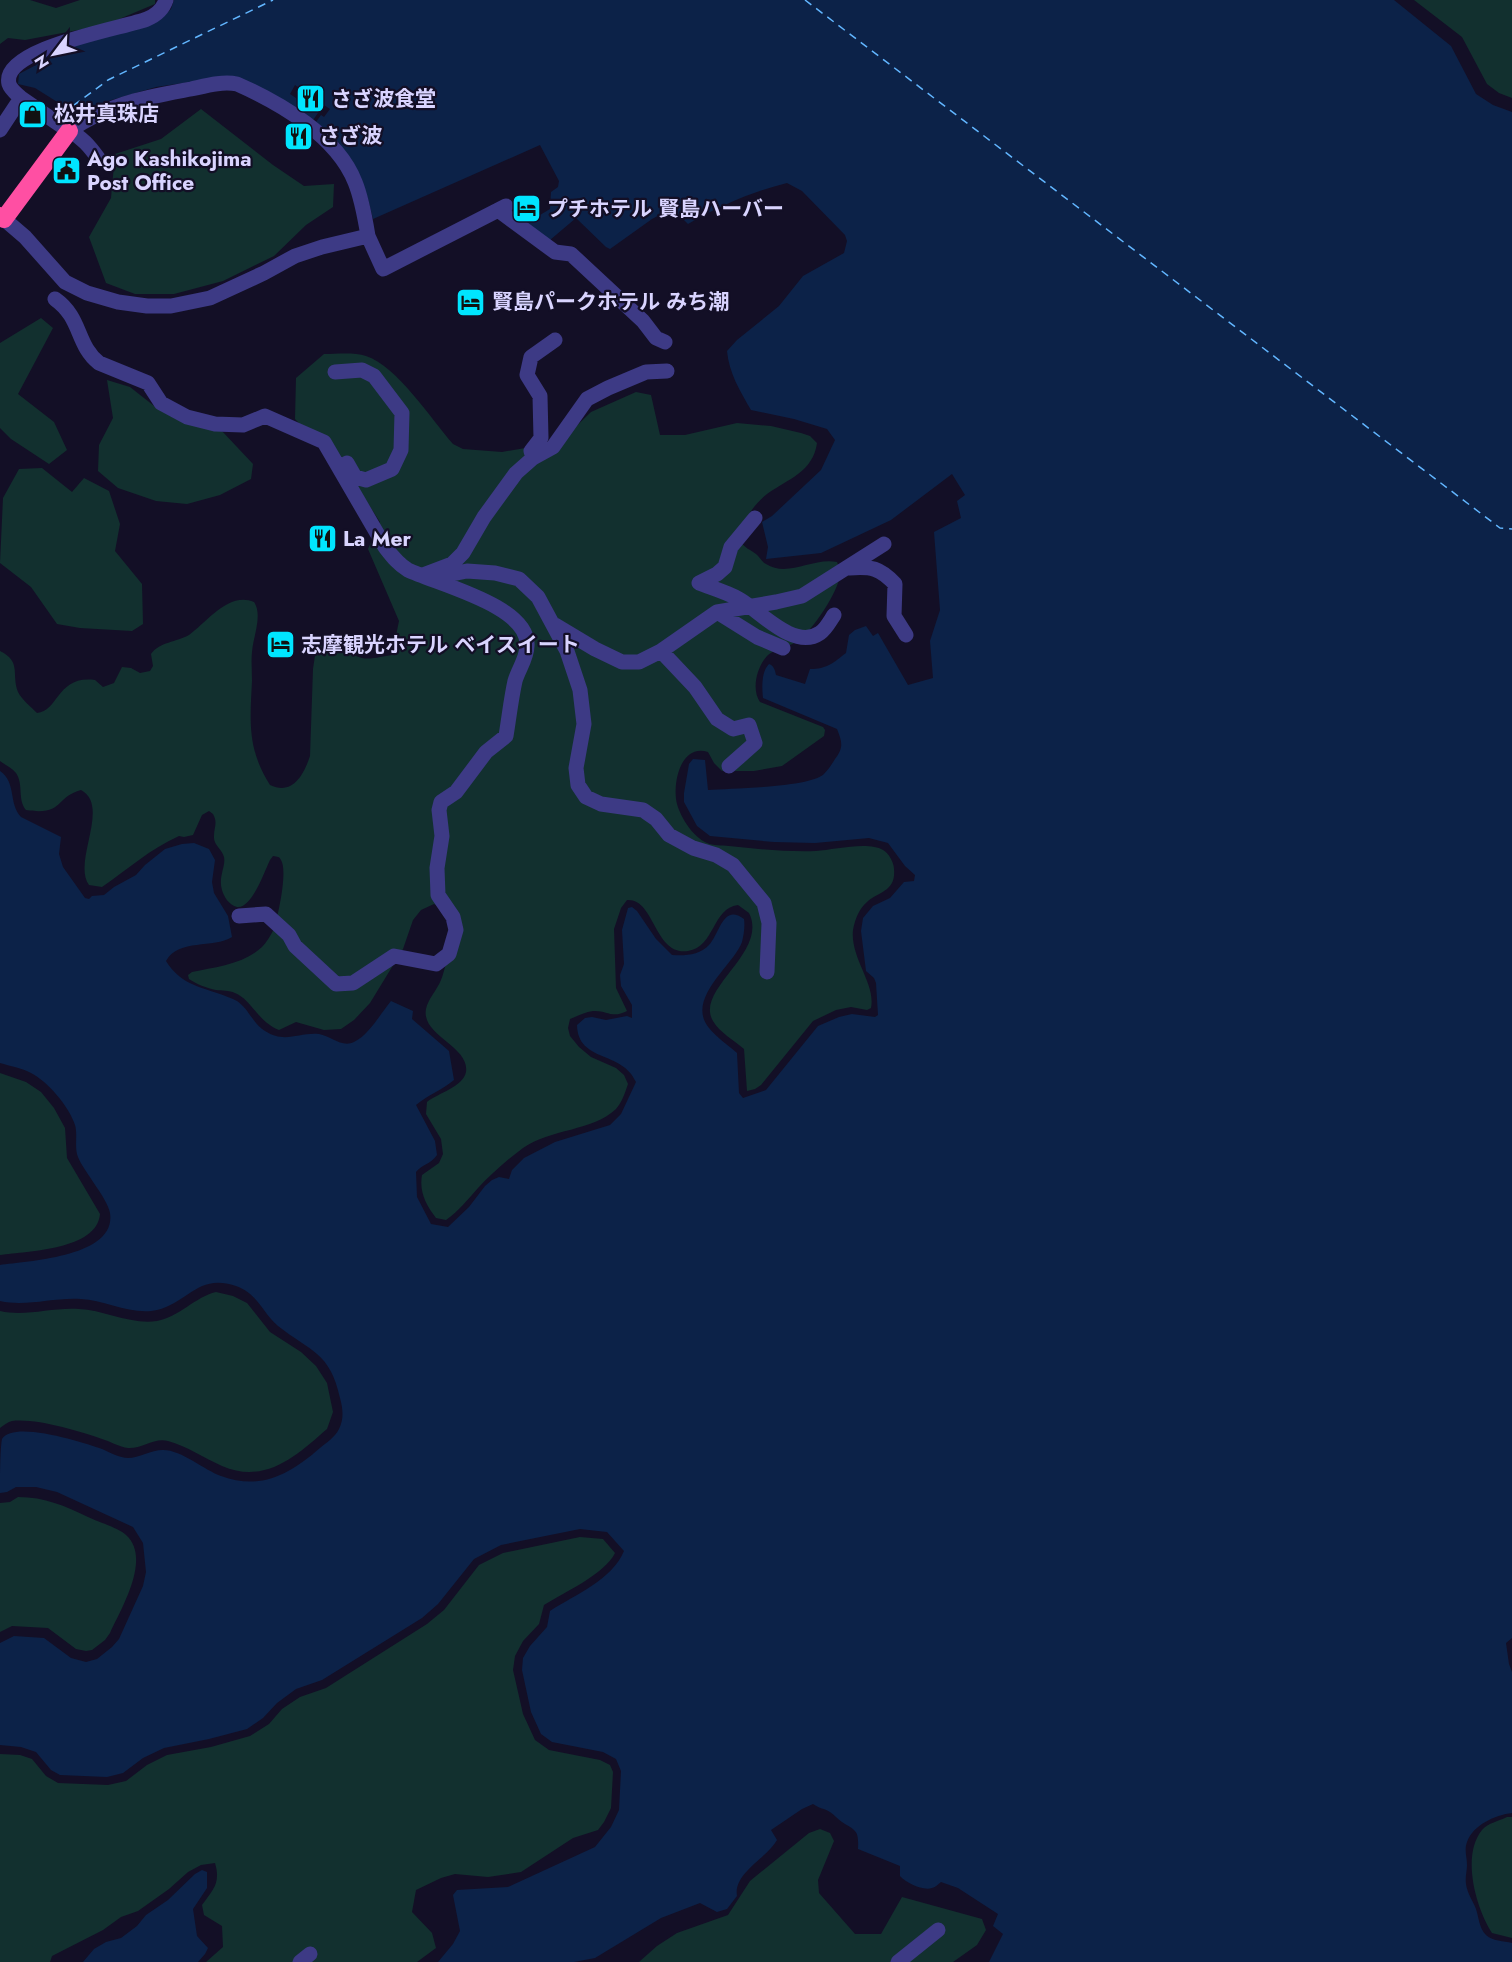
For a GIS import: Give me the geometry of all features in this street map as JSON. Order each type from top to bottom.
[{"type":"highway","points":[[2,218],[69,131]]},
{"type":"street","points":[[98,158],[91,147],[76,134],[21,98],[9,85],[10,71],[26,57],[52,46],[145,20],[161,11],[166,0]]},
{"type":"street","points":[[69,131],[92,116],[121,104],[229,82],[237,84],[283,109],[336,150],[356,183],[368,236],[383,269],[504,207],[555,252],[571,254],[643,321],[656,338],[665,342]]},
{"type":"street","points":[[0,130],[21,98]]},
{"type":"street","points":[[2,218],[25,237],[65,282],[118,302],[147,306],[171,306],[210,298],[294,256],[368,236]]},
{"type":"street","points":[[55,299],[65,306],[71,315],[86,349],[93,358],[99,363],[148,383],[161,403],[187,417],[215,424],[243,424],[265,416],[324,442],[385,547],[396,561],[407,569],[478,596],[499,608],[517,622],[526,637],[528,647],[516,679],[506,736],[486,752],[456,792],[441,802],[439,810],[442,836],[436,868],[438,895],[453,917],[456,930],[449,954],[436,964],[394,956],[353,983],[336,984],[295,946],[289,935],[266,914],[239,916]]},
{"type":"street","points":[[533,458],[531,451],[541,438],[540,396],[527,375],[531,357],[555,340]]},
{"type":"street","points":[[335,372],[362,370],[374,376],[402,413],[401,450],[392,469],[366,480],[355,477],[347,463],[338,468]]},
{"type":"street","points":[[423,575],[452,564],[463,553],[484,517],[516,472],[533,458],[553,447],[587,399],[608,387],[646,372],[667,371]]},
{"type":"street","points":[[755,518],[731,547],[725,567],[699,583],[739,599],[770,623],[797,636],[812,638],[822,632],[834,615]]},
{"type":"street","points":[[555,625],[622,662],[639,662],[662,651],[717,612],[776,603],[802,596],[884,544]]},
{"type":"street","points":[[846,568],[867,566],[885,573],[894,584],[894,616],[906,635]]},
{"type":"street","points":[[440,582],[452,574],[467,571],[495,573],[519,579],[538,597],[567,651],[580,690],[584,724],[576,768],[578,785],[586,797],[601,804],[643,810],[656,819],[669,835],[693,848],[716,855],[733,865],[764,903],[769,923],[767,972]]},
{"type":"street","points":[[717,612],[757,637],[783,648]]},
{"type":"street","points":[[662,651],[695,687],[717,718],[733,729],[749,725],[755,743],[729,766]]},
{"type":"street","points":[[898,1962],[938,1930]]},
{"type":"green space","points":[[0,0],[30,0],[56,8],[80,0],[155,0],[155,4],[105,25],[25,40],[8,38],[0,44]]},
{"type":"green space","points":[[1414,0],[1512,0],[1512,98],[1499,93],[1487,84],[1462,37]]},
{"type":"green space","points":[[201,109],[304,186],[334,184],[333,207],[306,225],[274,256],[223,281],[174,294],[135,294],[106,283],[89,237],[111,198],[115,154],[161,139]]},
{"type":"green space","points":[[41,318],[53,328],[18,394],[54,422],[67,450],[49,464],[11,439],[0,428],[0,343]]},
{"type":"green space","points":[[324,354],[356,354],[377,361],[401,381],[453,444],[463,449],[502,452],[560,442],[591,412],[636,392],[651,395],[660,435],[685,435],[737,423],[771,426],[810,436],[817,443],[810,461],[798,474],[767,494],[755,505],[745,521],[741,542],[774,568],[792,568],[828,561],[837,562],[840,570],[839,579],[825,609],[798,641],[768,655],[756,678],[757,697],[760,702],[823,727],[824,736],[782,766],[754,771],[722,771],[708,752],[698,751],[691,754],[685,759],[677,777],[677,804],[692,832],[709,844],[794,851],[869,846],[885,851],[894,867],[894,877],[890,887],[864,905],[853,930],[855,951],[870,990],[871,1008],[867,1010],[851,1007],[836,1010],[813,1021],[761,1085],[747,1091],[744,1049],[716,1025],[710,1009],[713,996],[749,942],[752,928],[749,913],[738,905],[729,908],[718,920],[704,943],[688,951],[677,950],[661,937],[644,908],[636,902],[627,900],[621,908],[614,929],[616,988],[627,1011],[617,1014],[587,1012],[570,1019],[568,1028],[570,1036],[579,1047],[591,1057],[616,1068],[624,1075],[628,1084],[620,1103],[616,1109],[596,1122],[546,1137],[523,1148],[494,1172],[446,1220],[436,1218],[429,1208],[422,1193],[421,1181],[422,1175],[439,1163],[443,1154],[441,1139],[426,1114],[427,1102],[455,1086],[466,1072],[461,1055],[431,1027],[426,1018],[427,1005],[441,980],[448,950],[449,927],[441,909],[434,904],[421,910],[413,920],[403,949],[370,1003],[354,1020],[341,1029],[324,1030],[296,1022],[279,1030],[265,1021],[241,996],[230,991],[202,986],[189,979],[188,975],[192,972],[238,961],[262,947],[274,928],[278,914],[283,874],[280,858],[273,856],[270,860],[257,889],[248,902],[237,907],[232,904],[222,890],[224,857],[215,842],[215,820],[209,811],[202,815],[193,835],[179,836],[158,847],[102,887],[89,885],[85,875],[85,863],[93,808],[89,798],[81,790],[73,793],[53,808],[38,811],[26,810],[23,806],[20,782],[16,773],[0,761],[0,651],[7,655],[14,664],[18,692],[37,713],[50,706],[73,683],[95,680],[103,687],[114,683],[122,667],[131,668],[140,673],[150,671],[153,666],[151,654],[154,650],[189,635],[227,604],[245,600],[254,602],[258,613],[252,656],[251,709],[252,734],[257,759],[270,785],[285,788],[301,776],[310,756],[313,669],[317,642],[330,640],[336,642],[362,658],[392,655],[399,621],[368,549],[380,522],[350,476],[295,419],[296,378]]},
{"type":"green space","points":[[107,380],[130,387],[158,409],[221,430],[253,464],[251,479],[220,495],[187,504],[156,501],[118,488],[98,471],[99,445],[113,418]]},
{"type":"green space","points":[[42,468],[72,492],[84,478],[109,491],[120,524],[115,551],[142,584],[143,624],[132,631],[80,628],[57,624],[31,587],[0,563],[3,498],[19,469]]},
{"type":"green space","points":[[0,1073],[26,1082],[41,1092],[54,1108],[65,1128],[67,1158],[100,1214],[96,1226],[87,1235],[74,1242],[43,1250],[0,1255]]},
{"type":"green space","points":[[216,1292],[233,1296],[247,1303],[270,1332],[301,1352],[316,1366],[327,1383],[333,1412],[327,1429],[292,1457],[267,1469],[253,1472],[238,1471],[222,1466],[175,1443],[163,1440],[128,1448],[82,1432],[33,1421],[12,1421],[0,1428],[0,1311],[20,1313],[79,1309],[147,1322],[165,1319]]},
{"type":"green space","points":[[18,1497],[46,1500],[71,1509],[119,1530],[133,1545],[136,1557],[135,1570],[127,1598],[110,1633],[92,1650],[76,1649],[48,1628],[12,1626],[0,1632],[0,1503],[10,1502]]},
{"type":"green space","points":[[580,1537],[603,1539],[615,1553],[610,1561],[593,1576],[544,1605],[539,1624],[523,1641],[515,1656],[513,1670],[523,1714],[535,1740],[549,1750],[600,1760],[610,1765],[613,1772],[611,1808],[598,1830],[573,1838],[521,1872],[488,1877],[455,1874],[416,1890],[412,1912],[432,1933],[436,1948],[417,1962],[206,1962],[223,1947],[222,1926],[204,1915],[202,1905],[213,1890],[216,1881],[215,1863],[201,1865],[188,1872],[138,1911],[121,1917],[103,1930],[52,1956],[50,1962],[0,1962],[0,1754],[20,1755],[32,1759],[46,1776],[58,1783],[108,1785],[126,1781],[147,1765],[167,1755],[211,1747],[250,1736],[269,1724],[282,1709],[300,1697],[326,1688],[427,1624],[444,1610],[479,1565],[503,1553]]},
{"type":"green space","points":[[1507,1817],[1512,1817],[1512,1938],[1492,1933],[1476,1896],[1472,1867],[1472,1854],[1482,1830]]},
{"type":"green space","points":[[820,1829],[830,1833],[834,1841],[818,1880],[819,1893],[855,1934],[881,1934],[902,1897],[982,1919],[986,1930],[977,1945],[953,1962],[639,1962],[677,1933],[728,1915],[750,1881],[809,1833]]},
{"type":"water","points":[[174,0],[1394,0],[1451,46],[1476,94],[1493,105],[1512,112],[1512,1638],[1506,1643],[1512,1672],[1512,1813],[1499,1816],[1479,1826],[1470,1836],[1466,1845],[1466,1879],[1469,1894],[1484,1932],[1495,1940],[1512,1943],[1512,1962],[989,1962],[1003,1934],[993,1926],[998,1914],[958,1888],[941,1882],[928,1889],[906,1881],[900,1876],[900,1866],[858,1849],[857,1834],[853,1829],[830,1812],[813,1804],[771,1830],[777,1840],[745,1873],[737,1888],[737,1896],[727,1909],[717,1912],[700,1903],[661,1918],[595,1958],[574,1962],[438,1962],[453,1944],[460,1931],[453,1895],[457,1890],[508,1887],[595,1847],[611,1827],[619,1810],[621,1771],[616,1759],[603,1752],[552,1742],[541,1734],[531,1712],[522,1670],[523,1658],[530,1646],[547,1627],[550,1611],[592,1586],[618,1561],[624,1551],[607,1532],[580,1529],[501,1545],[474,1559],[438,1604],[422,1618],[322,1680],[296,1689],[247,1729],[164,1748],[143,1758],[123,1773],[107,1777],[60,1775],[51,1770],[36,1752],[21,1747],[0,1745],[0,1643],[14,1636],[44,1638],[71,1658],[86,1662],[97,1659],[119,1639],[143,1586],[146,1572],[143,1543],[133,1527],[57,1492],[36,1487],[16,1487],[0,1493],[2,1439],[9,1434],[34,1432],[80,1442],[128,1458],[159,1450],[170,1451],[221,1476],[249,1482],[262,1481],[286,1472],[309,1457],[335,1435],[341,1425],[342,1414],[336,1383],[325,1362],[318,1354],[278,1326],[255,1298],[236,1286],[212,1283],[194,1290],[168,1306],[148,1311],[81,1299],[20,1303],[0,1301],[0,1265],[49,1258],[86,1248],[100,1239],[108,1228],[110,1213],[105,1200],[78,1157],[75,1125],[63,1102],[31,1073],[0,1063],[0,771],[9,781],[15,806],[21,817],[61,837],[59,854],[63,867],[85,898],[104,895],[136,875],[165,849],[194,843],[209,849],[215,860],[212,882],[214,893],[228,916],[232,937],[216,943],[179,949],[166,961],[189,983],[237,1001],[265,1031],[279,1037],[319,1034],[345,1044],[354,1042],[365,1034],[391,1001],[413,1011],[412,1019],[449,1051],[454,1080],[416,1105],[435,1141],[437,1155],[416,1172],[417,1197],[431,1224],[448,1227],[469,1207],[485,1186],[499,1177],[509,1179],[512,1170],[524,1158],[555,1142],[610,1125],[621,1114],[636,1082],[621,1065],[592,1051],[585,1045],[579,1037],[577,1025],[585,1018],[592,1017],[606,1020],[627,1016],[632,1018],[632,1005],[621,986],[620,975],[624,964],[622,930],[628,908],[632,907],[637,911],[656,939],[672,955],[701,951],[709,945],[723,922],[731,915],[744,919],[742,942],[713,983],[703,1006],[703,1017],[709,1028],[737,1053],[739,1093],[743,1098],[766,1090],[818,1026],[852,1014],[875,1017],[878,1015],[876,983],[866,971],[861,931],[863,918],[873,906],[890,898],[904,882],[914,881],[915,875],[905,866],[888,843],[869,838],[815,843],[710,836],[697,826],[684,802],[684,793],[689,764],[693,759],[705,760],[708,790],[802,782],[824,774],[833,763],[841,748],[837,729],[763,698],[763,676],[769,664],[774,668],[776,675],[805,684],[810,669],[825,667],[841,657],[846,653],[849,635],[866,626],[873,636],[878,633],[908,685],[933,678],[930,641],[940,610],[934,532],[961,518],[957,501],[965,495],[952,474],[891,520],[821,553],[766,559],[768,547],[762,522],[772,516],[821,470],[835,440],[827,429],[751,410],[739,389],[727,351],[779,306],[803,276],[844,253],[847,241],[845,235],[802,191],[787,183],[736,200],[688,224],[680,216],[675,218],[669,210],[652,219],[610,249],[576,218],[550,240],[525,224],[550,209],[551,192],[558,187],[559,181],[540,145],[373,219],[362,182],[340,144],[316,122],[231,76],[156,87],[108,101],[78,115],[35,88],[18,84],[19,74],[36,65],[32,59],[166,14],[171,9]]},
{"type":"water","points":[[202,1870],[207,1872],[207,1888],[193,1909],[197,1936],[208,1948],[198,1962],[83,1962],[94,1949],[106,1942],[121,1938],[137,1926],[146,1915],[168,1900]]},
{"type":"pier","points":[[311,84],[323,92],[318,101],[330,109],[316,122],[313,120],[318,113],[290,94],[295,85],[305,92]]},
{"type":"ferry route","points":[[62,114],[108,80],[273,0]]},
{"type":"ferry route","points":[[805,0],[1500,528],[1512,529]]},
{"type":"place","name":"さざ波食堂","points":[[310,99]]},
{"type":"place","name":"松井真珠店","points":[[33,114]]},
{"type":"place","name":"さざ波","points":[[298,136]]},
{"type":"place","name":"Ago Kashikojima Post Office","points":[[66,171]]},
{"type":"place","name":"プチホテル 賢島ハーバー","points":[[526,209]]},
{"type":"place","name":"賢島パークホテル みち潮","points":[[471,302]]},
{"type":"place","name":"La Mer","points":[[322,539]]},
{"type":"place","name":"志摩観光ホテル ベイスイート","points":[[280,645]]}]
